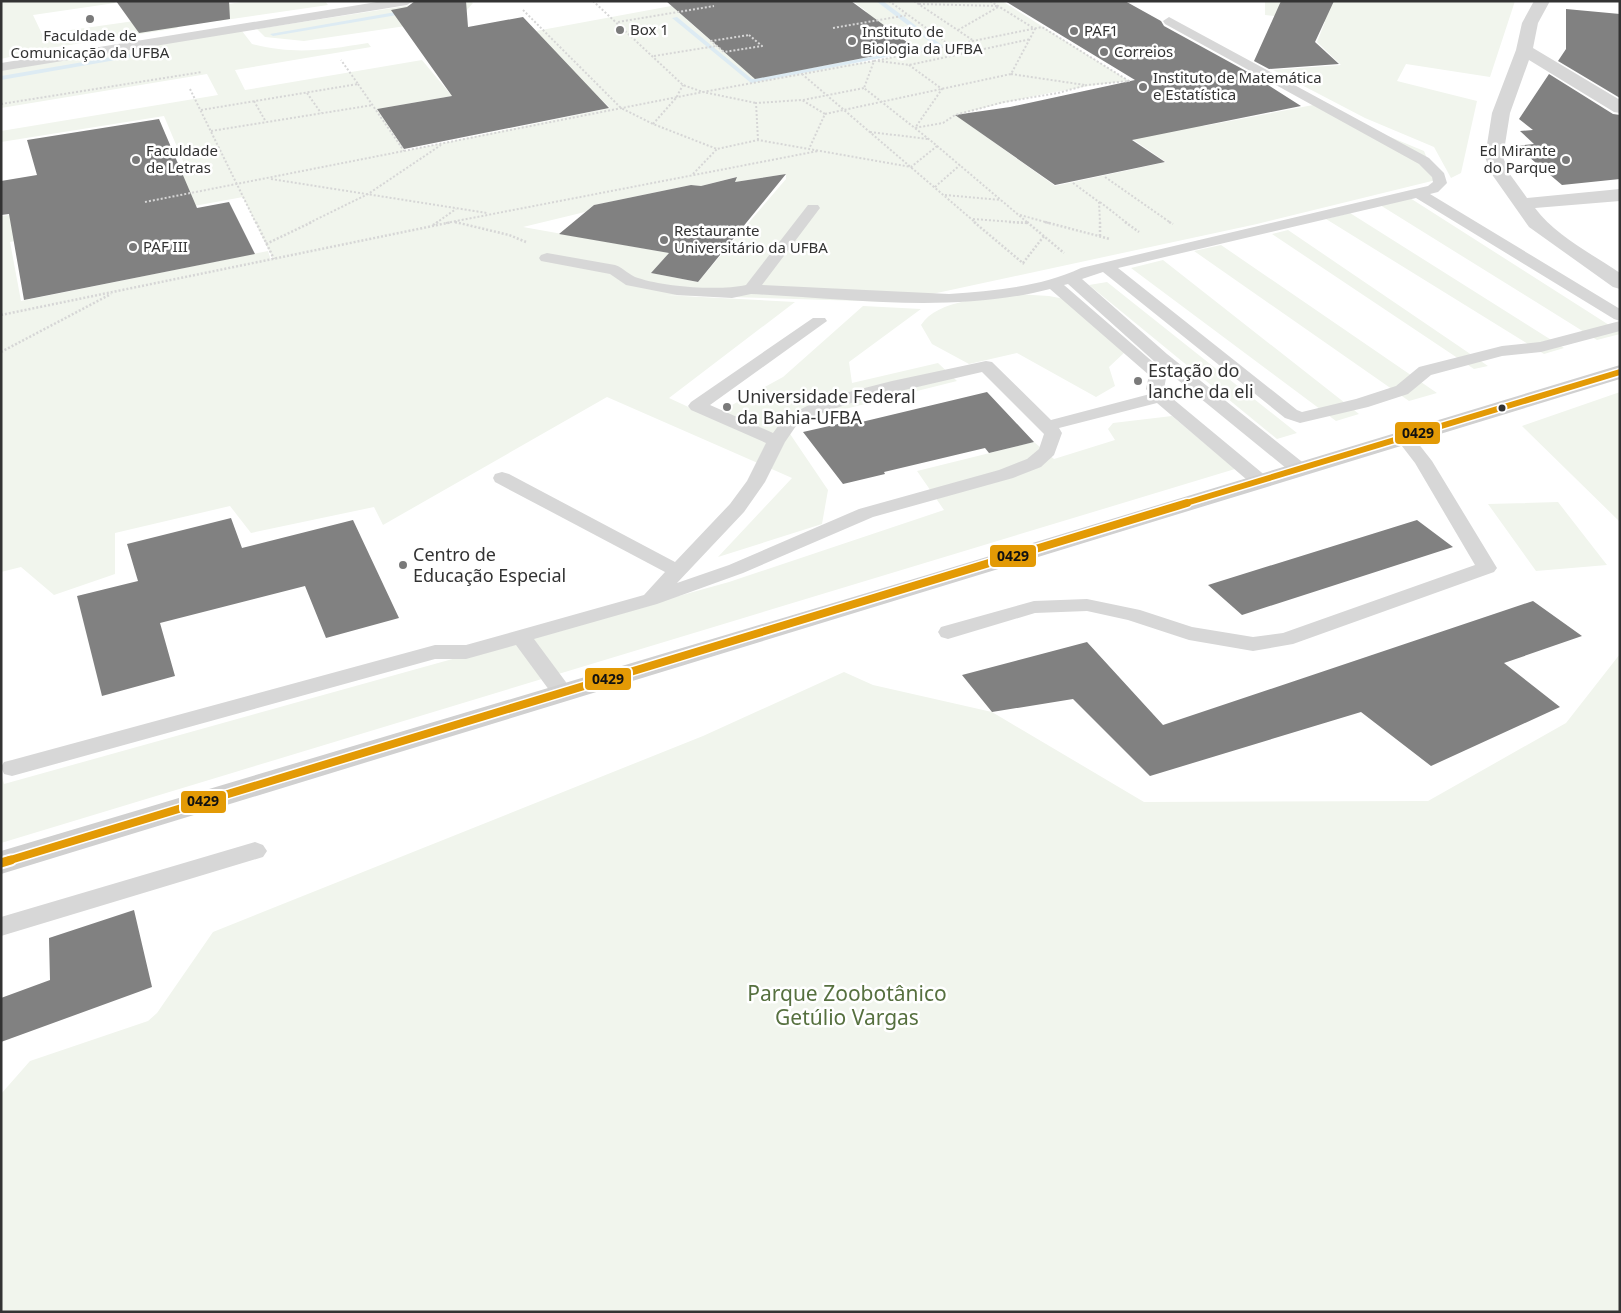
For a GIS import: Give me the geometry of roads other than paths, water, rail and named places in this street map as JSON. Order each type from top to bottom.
[{"type":"main road","points":[[1,863],[1620,372]]},
{"type":"street","points":[[1542,1],[1530,23],[1524,50],[1502,112],[1494,157],[1500,173],[1536,223],[1558,241],[1620,283]]},
{"type":"street","points":[[1524,50],[1620,108]]},
{"type":"street","points":[[1522,204],[1620,195]]},
{"type":"lane","points":[[1,67],[407,1]]},
{"type":"lane","points":[[547,258],[615,270],[632,282],[678,290],[732,293],[751,289],[949,298],[982,297],[1050,284],[1107,267],[1418,193],[1433,189],[1440,183],[1439,176],[1424,161],[1169,22]]},
{"type":"lane","points":[[1418,193],[1620,316]]},
{"type":"lane","points":[[751,289],[812,208]]},
{"type":"lane","points":[[1107,267],[1291,414],[1300,418],[1362,403],[1402,390],[1425,371],[1502,351],[1541,348],[1620,326]]},
{"type":"lane","points":[[1080,275],[1176,370],[1299,469]]},
{"type":"lane","points":[[1050,284],[1158,375]]},
{"type":"lane","points":[[776,441],[697,406],[819,321]]},
{"type":"lane","points":[[12,768],[434,652],[466,652],[650,600],[736,569],[866,513],[1006,474],[1034,463],[1048,451],[1052,434],[1047,426],[986,366],[892,386],[813,410],[790,422],[776,441],[756,482],[737,508],[650,600]]},
{"type":"lane","points":[[1158,375],[1176,370]]},
{"type":"lane","points":[[1158,375],[1155,389],[1160,397],[1260,481]]},
{"type":"lane","points":[[1047,426],[1160,397]]},
{"type":"lane","points":[[948,632],[1034,607],[1087,605],[1133,615],[1189,633],[1253,644],[1286,639],[1487,568],[1423,462],[1404,437]]},
{"type":"lane","points":[[502,478],[678,571]]},
{"type":"lane","points":[[521,636],[563,693]]},
{"type":"lane","points":[[1,926],[255,851]]},
{"type":"waterway","points":[[675,18],[751,81],[940,46],[879,1]]},
{"type":"waterway","points":[[273,34],[407,12]]},
{"type":"waterway","points":[[1,78],[154,52]]},
{"type":"place","name":"Faculdade de Comunicação da UFBA","points":[[90,19]]},
{"type":"place","name":"Box 1","points":[[620,30]]},
{"type":"place","name":"PAF1","points":[[1074,31]]},
{"type":"place","name":"Instituto de Biologia da UFBA","points":[[852,41]]},
{"type":"place","name":"Correios","points":[[1104,52]]},
{"type":"place","name":"Instituto de Matemática e Estatística","points":[[1143,87]]},
{"type":"place","name":"Faculdade de Letras","points":[[136,160]]},
{"type":"place","name":"Ed Mirante do Parque","points":[[1566,160]]},
{"type":"place","name":"Restaurante Universitário da UFBA","points":[[664,240]]},
{"type":"place","name":"PAF III","points":[[133,247]]},
{"type":"place","name":"Estação do lanche da eli","points":[[1138,381]]},
{"type":"place","name":"Universidade Federal da Bahia-UFBA","points":[[727,407]]},
{"type":"place","name":"Centro de Educação Especial","points":[[403,565]]},
{"type":"park label","name":"Parque Zoobotânico Getúlio Vargas","points":[[847,1006]]}]
